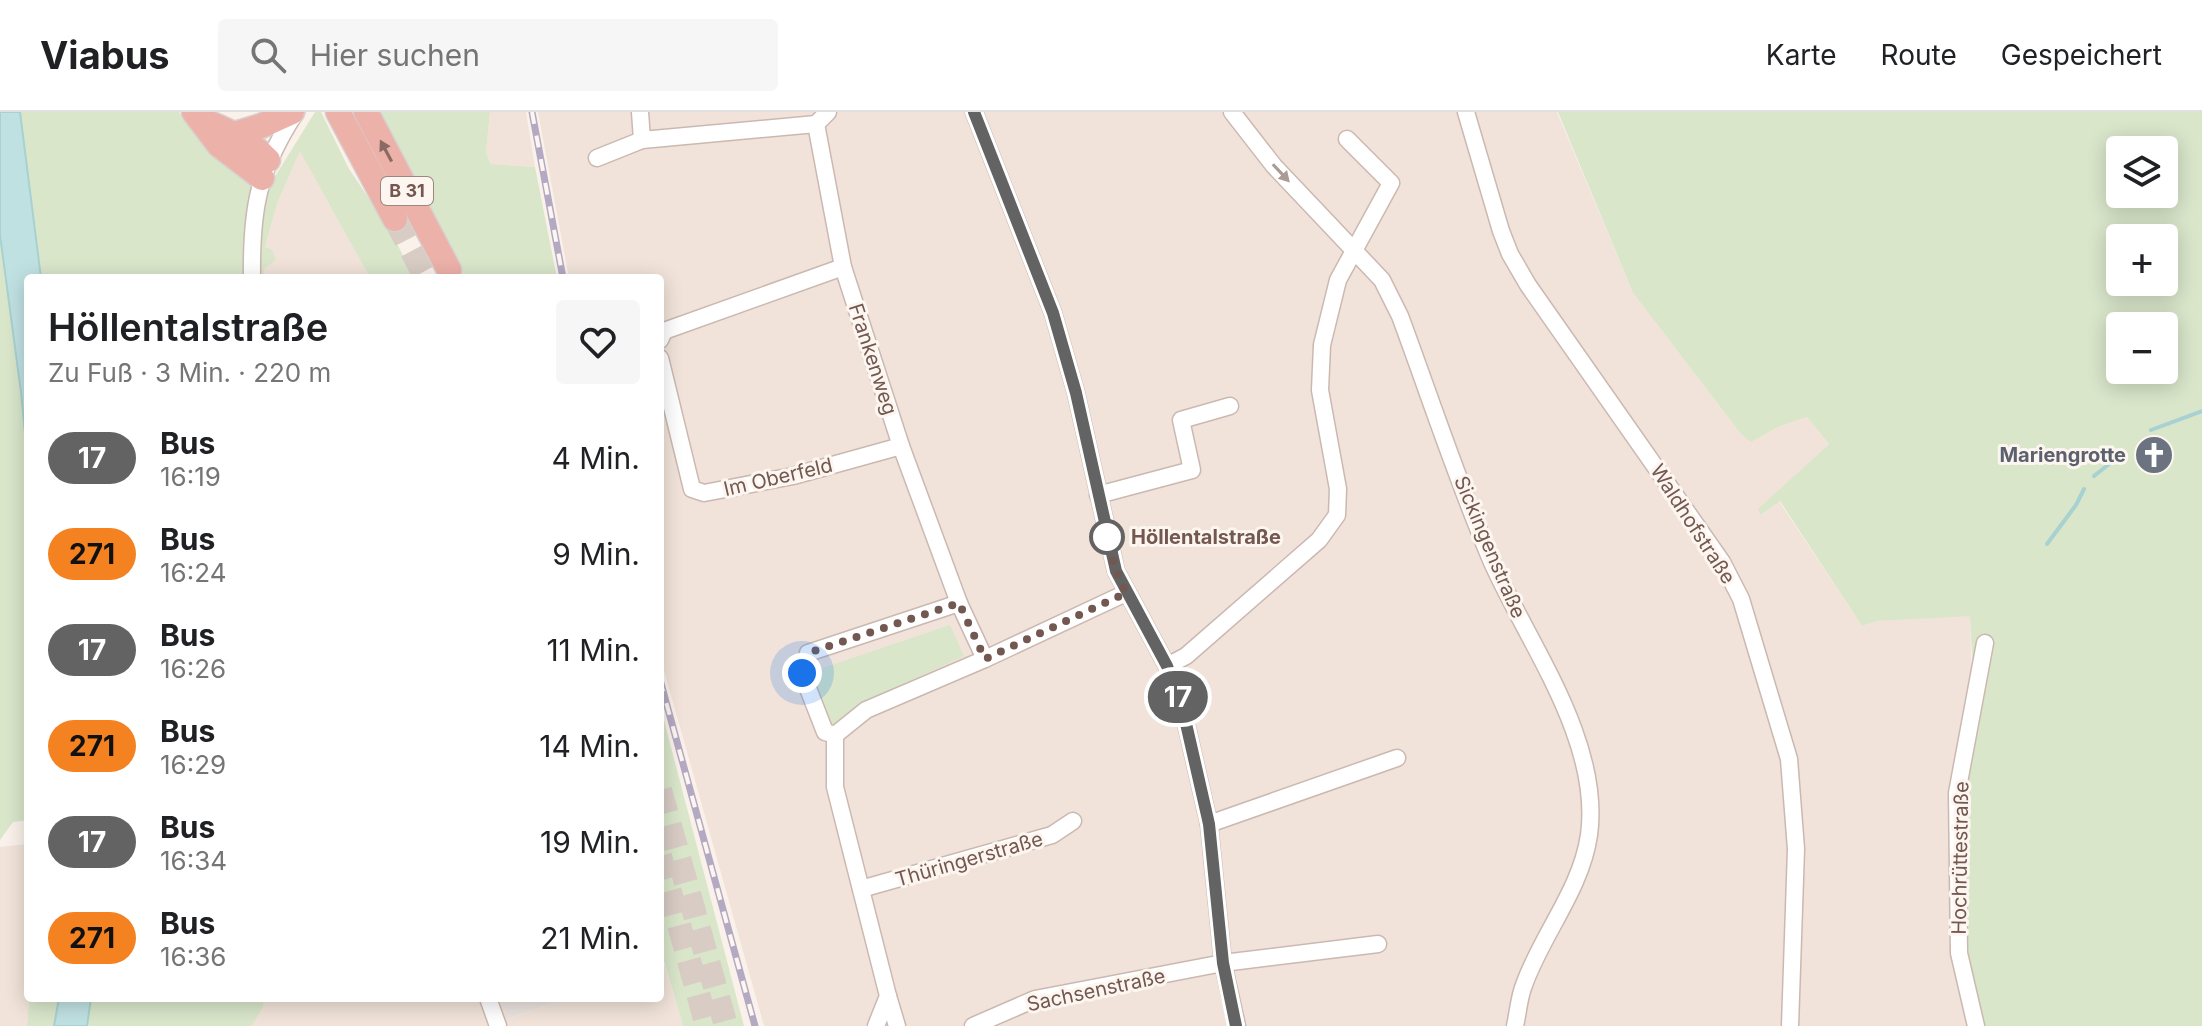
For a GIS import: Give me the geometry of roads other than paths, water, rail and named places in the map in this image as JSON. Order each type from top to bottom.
[{"type":"highway","points":[[235,134],[294,112]]},
{"type":"highway","name":"B 31","points":[[338,112],[395,219]]},
{"type":"highway","name":"B 31","points":[[366,112],[449,270]]},
{"type":"highway","points":[[197,116],[257,148],[265,169]]},
{"type":"highway","points":[[197,116],[219,145],[265,169]]},
{"type":"street","points":[[252,274],[255,205],[265,169],[294,112]]},
{"type":"street","points":[[640,112],[642,140]]},
{"type":"street","points":[[974,112],[1053,313],[1076,393],[1111,555],[1126,593],[1167,666],[1185,718],[1209,824],[1223,963],[1237,1026]]},
{"type":"street","name":"Sickingenstraße","points":[[1232,112],[1274,166],[1382,280],[1400,316],[1491,559],[1562,703],[1580,751],[1589,792],[1589,836],[1575,883],[1523,985],[1515,1026]]},
{"type":"street","name":"Waldhofstraße","points":[[1466,112],[1510,254],[1528,285],[1722,562],[1741,599],[1789,759],[1796,849],[1790,1026]]},
{"type":"street","points":[[597,158],[642,140],[822,118]]},
{"type":"street","name":"Frankenweg","points":[[822,118],[843,267],[901,446],[959,603],[985,659]]},
{"type":"street","points":[[1167,666],[1186,656],[1319,540],[1337,515],[1338,489],[1320,390],[1322,345],[1338,280],[1391,183],[1347,139]]},
{"type":"street","points":[[664,331],[843,267]]},
{"type":"street","name":"Im Oberfeld","points":[[664,374],[692,489],[704,493],[793,476],[901,446]]},
{"type":"street","points":[[1098,495],[1192,470],[1181,420],[1230,406]]},
{"type":"street","points":[[830,734],[866,710],[1126,593]]},
{"type":"street","points":[[897,1026],[835,787],[830,734],[802,673],[808,653],[959,603]]},
{"type":"street","name":"Hochrüttestraße","points":[[1976,1026],[1959,953],[1957,793],[1985,643]]},
{"type":"street","points":[[1209,824],[1397,758]]},
{"type":"street","name":"Thüringerstraße","points":[[861,889],[1052,835],[1073,821]]},
{"type":"street","name":"Sachsenstraße","points":[[973,1026],[1035,999],[1223,963],[1378,944]]},
{"type":"street","points":[[876,1026],[888,996]]},
{"type":"street","points":[[489,1002],[498,1026]]},
{"type":"water","points":[[0,112],[20,112],[40,274],[24,274],[24,423],[21,392],[0,235]]},
{"type":"water","points":[[58,1002],[90,1002],[87,1026],[54,1026]]},
{"type":"waterway","points":[[2151,430],[2202,411]]},
{"type":"waterway","points":[[2094,476],[2123,453]]},
{"type":"waterway","points":[[2047,544],[2084,489]]},
{"type":"tunnel","points":[[395,219],[424,274]]},
{"type":"tunnel","points":[[664,804],[726,1026]]},
{"type":"tunnel","points":[[664,870],[707,1026]]},
{"type":"railway","points":[[532,112],[562,274]]},
{"type":"railway","points":[[664,695],[755,1026]]},
{"type":"place","name":"Mariengrotte","points":[[2154,455]]},
{"type":"place","name":"Höllentalstraße","points":[[1107,537]]}]
